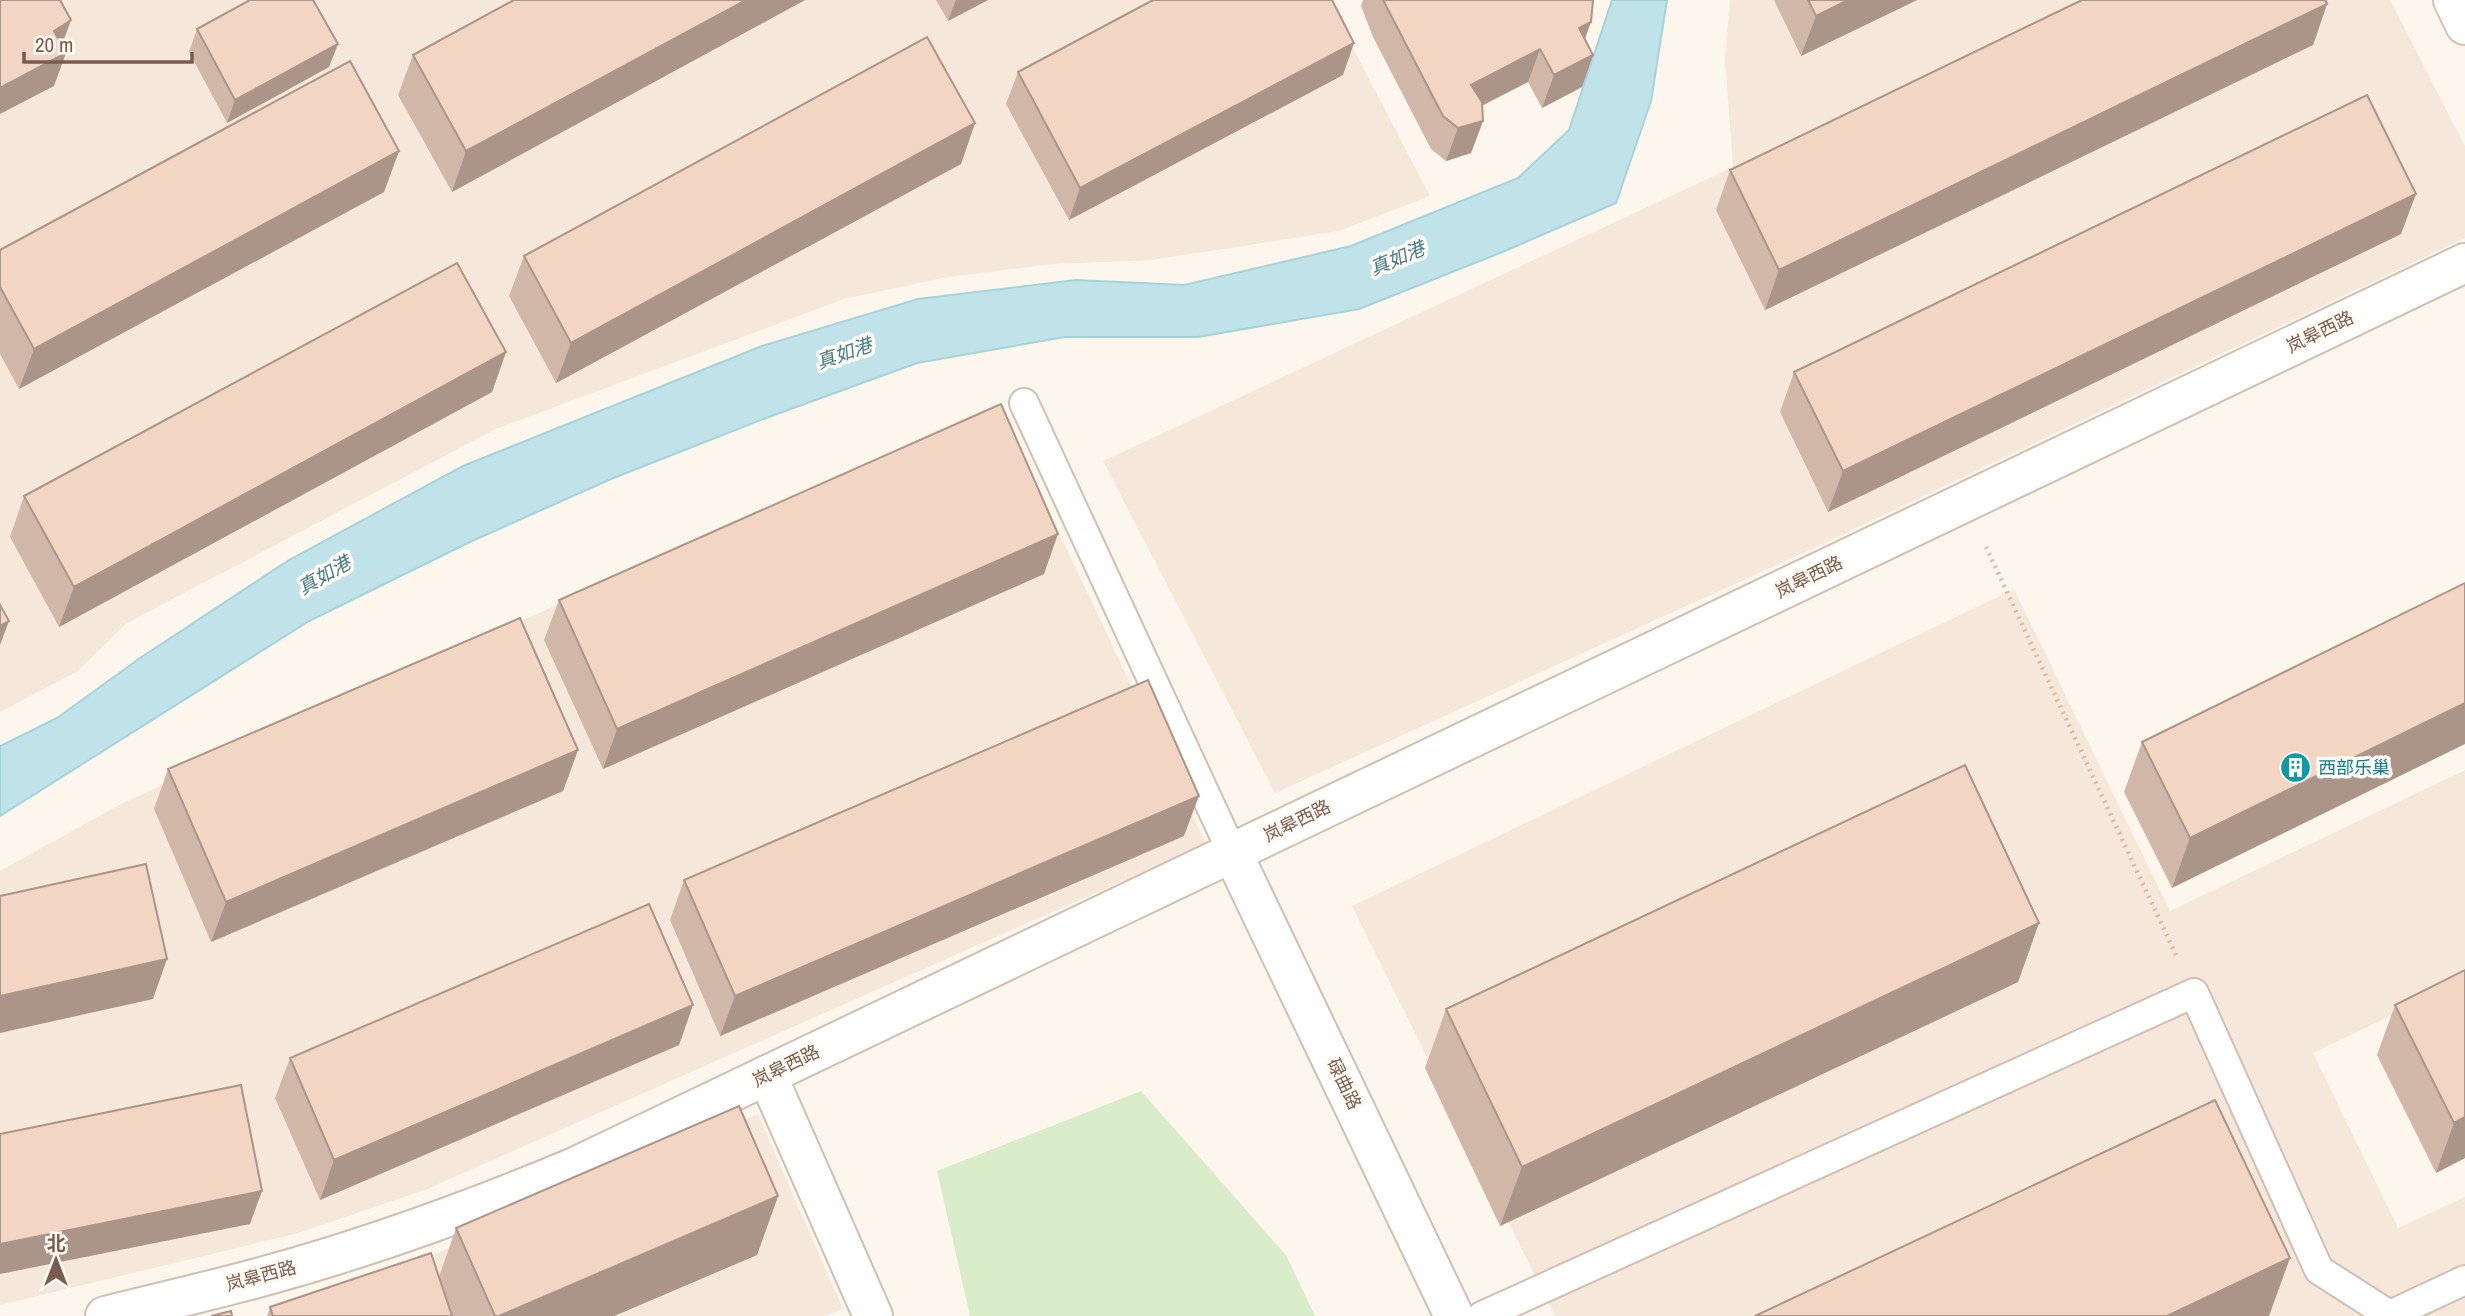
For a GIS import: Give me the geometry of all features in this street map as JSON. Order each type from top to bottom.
[{"type":"street","points":[[2453,0],[2465,24]]},
{"type":"street","name":"岚皋西路","points":[[105,1316],[262,1277],[387,1239],[481,1206],[575,1167],[2465,263]]},
{"type":"street","name":"碌曲路","points":[[1232,852],[1454,1316]]},
{"type":"street","points":[[767,1075],[873,1316]]},
{"type":"lane","points":[[1024,403],[1232,852]]},
{"type":"lane","points":[[1482,1316],[2194,993],[2319,1270],[2390,1316],[2465,1280]]},
{"type":"path","points":[[1965,502],[2194,993]]},
{"type":"shaded area","points":[[0,0],[1328,0],[1430,196],[1339,231],[1152,260],[1054,264],[948,277],[844,299],[496,429],[127,623],[78,671],[0,712]]},
{"type":"shaded area","points":[[1730,0],[2390,0],[2465,146],[2465,238],[1825,543],[1275,793],[1103,461],[1733,167],[1725,60]]},
{"type":"shaded area","points":[[998,403],[1206,844],[425,1190],[295,1234],[0,1305],[0,871],[119,805]]},
{"type":"shaded area","points":[[2014,589],[2170,911],[2465,770],[2465,980],[2313,1053],[2398,1228],[2465,1197],[2465,1316],[1555,1316],[1352,906]]},
{"type":"shaded area","points":[[758,1114],[843,1309],[826,1316],[278,1316],[382,1277]]},
{"type":"green space","points":[[1141,1091],[1286,1255],[1315,1316],[970,1316],[937,1171]]},
{"type":"water","name":"真如港","points":[[1612,0],[1667,0],[1651,101],[1616,203],[1359,309],[1198,337],[1065,337],[917,363],[766,418],[611,479],[472,541],[309,621],[0,816],[0,746],[57,718],[140,658],[289,560],[463,466],[762,346],[918,299],[1076,280],[1184,285],[1351,246],[1518,178],[1569,130]]},
{"type":"building","points":[[0,0],[60,0],[71,20],[54,31],[66,53],[0,88]]},
{"type":"building","points":[[250,0],[313,0],[338,44],[235,100],[197,29]]},
{"type":"building","points":[[514,0],[746,0],[466,151],[413,55]]},
{"type":"building","points":[[1153,0],[1332,0],[1354,43],[1080,188],[1018,72]]},
{"type":"building","points":[[1383,0],[1593,0],[1591,22],[1579,28],[1593,55],[1554,75],[1540,49],[1471,85],[1482,102],[1483,121],[1458,128],[1443,116]]},
{"type":"building","points":[[1808,0],[1848,0],[1816,16]]},
{"type":"building","points":[[2082,0],[2325,0],[2327,4],[1779,270],[1730,170]]},
{"type":"building","points":[[927,37],[975,123],[571,343],[524,256]]},
{"type":"building","points":[[350,61],[399,151],[34,349],[0,287],[0,250]]},
{"type":"building","points":[[2367,95],[2416,194],[1843,471],[1794,372]]},
{"type":"building","points":[[457,263],[506,352],[74,587],[24,496]]},
{"type":"building","points":[[1001,404],[1058,534],[617,729],[559,600]]},
{"type":"building","name":"西部乐巢","points":[[2465,583],[2465,703],[2190,838],[2142,742]]},
{"type":"building","points":[[0,605],[9,621],[0,626]]},
{"type":"building","points":[[520,618],[578,750],[226,902],[168,769]]},
{"type":"building","points":[[1148,680],[1199,796],[735,996],[684,880]]},
{"type":"building","points":[[1965,765],[2039,923],[1522,1167],[1446,1009]]},
{"type":"building","points":[[146,864],[167,959],[0,996],[0,896]]},
{"type":"building","points":[[649,904],[693,1005],[334,1160],[290,1058]]},
{"type":"building","points":[[2465,970],[2465,1117],[2454,1123],[2395,1005]]},
{"type":"building","points":[[241,1085],[262,1191],[0,1244],[0,1134]]},
{"type":"building","points":[[2215,1100],[2290,1258],[2167,1316],[1755,1316]]},
{"type":"building","points":[[739,1106],[778,1196],[495,1316],[456,1228]]},
{"type":"building","points":[[431,1253],[452,1316],[273,1316],[270,1307]]},
{"type":"building","points":[[231,1311],[232,1316],[211,1316]]},
{"type":"place","name":"西部乐巢","points":[[2295,768]]}]
